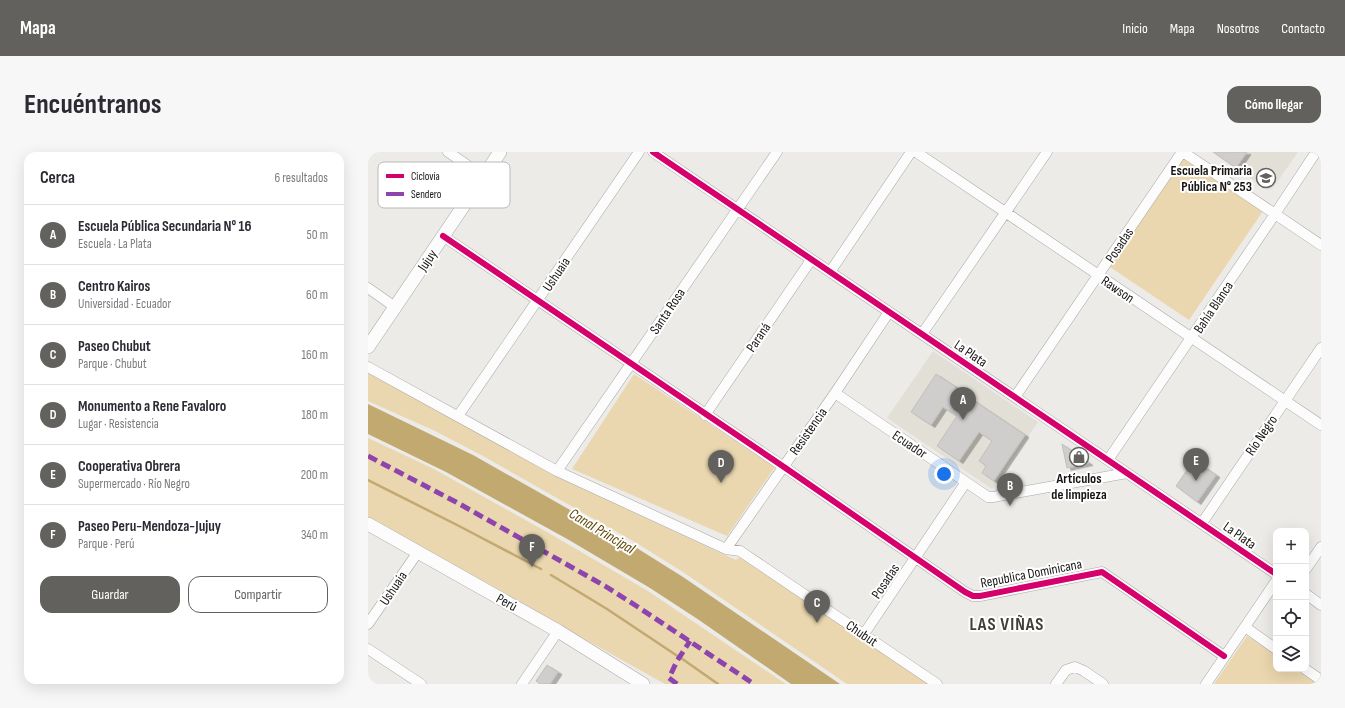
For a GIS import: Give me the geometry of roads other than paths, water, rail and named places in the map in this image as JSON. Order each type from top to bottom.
[{"type":"main road","name":"Jujuy","points":[[493,162],[500,152]]},
{"type":"main road","name":"Jujuy","points":[[368,347],[462,208]]},
{"type":"main road","name":"Perú","points":[[368,524],[558,631],[643,684]]},
{"type":"street","points":[[448,152],[463,162]]},
{"type":"street","name":"Ushuaia","points":[[458,416],[639,152]]},
{"type":"street","name":"La Plata","points":[[653,152],[1273,572]]},
{"type":"street","name":"Santa Rosa","points":[[557,471],[777,152]]},
{"type":"street","points":[[830,272],[911,152]]},
{"type":"street","name":"Rawson","points":[[916,152],[1321,425]]},
{"type":"street","points":[[922,334],[1047,152]]},
{"type":"street","points":[[1183,152],[1321,245]]},
{"type":"street","name":"Posadas","points":[[1015,397],[1183,152]]},
{"type":"street","name":"Bahía Blanca","points":[[1108,460],[1276,214],[1316,152]]},
{"type":"street","name":"Republica Dominicana","points":[[443,236],[706,415],[784,466],[914,558],[965,592],[973,596],[980,596],[1102,572],[1224,656]]},
{"type":"street","name":"Paraná","points":[[706,415],[811,260]]},
{"type":"street","points":[[368,288],[395,307]]},
{"type":"street","name":"Resistencia","points":[[726,550],[889,312]]},
{"type":"street","name":"Río Negro","points":[[1202,523],[1321,348]]},
{"type":"street","name":"Chubut","points":[[368,367],[557,471],[726,550],[740,550],[937,684]]},
{"type":"street","name":"Ecuador","points":[[834,393],[988,497],[1127,473]]},
{"type":"street","name":"Posadas","points":[[864,634],[966,482]]},
{"type":"street","points":[[1309,565],[1321,547]]},
{"type":"street","name":"Ushuaia","points":[[368,624],[418,552]]},
{"type":"street","points":[[1206,684],[1273,584]]},
{"type":"street","points":[[1309,596],[1321,605]]},
{"type":"street","points":[[1244,628],[1273,647]]},
{"type":"street","points":[[522,684],[558,631]]},
{"type":"street","points":[[368,649],[421,684]]},
{"type":"street","points":[[1056,684],[1066,670],[1075,667],[1084,671],[1103,684]]},
{"type":"street","points":[[1309,671],[1321,680]]},
{"type":"water","name":"Canal Principal","points":[[368,404],[473,455],[632,545],[683,577],[840,684],[791,684],[650,588],[569,540],[446,472],[368,434]]},
{"type":"waterway","points":[[368,480],[541,569]]},
{"type":"waterway","points":[[551,575],[607,609],[679,657]]},
{"type":"waterway","points":[[681,658],[718,684]]},
{"type":"place","name":"Escuela Primaria Pública N° 253","points":[[1266,178]]},
{"type":"place","name":"Escuela Pública Secundaria N° 16","points":[[963,420]]},
{"type":"place","name":"Artículos de limpieza","points":[[1079,457]]},
{"type":"place","name":"Cooperativa Obrera","points":[[1196,481]]},
{"type":"place","name":"Monumento a Rene Favaloro","points":[[721,483]]},
{"type":"place","name":"Centro Kairos","points":[[1010,506]]},
{"type":"place","name":"Paseo Peru-Mendoza-Jujuy","points":[[532,567]]},
{"type":"place","name":"Paseo Chubut","points":[[817,623]]},
{"type":"district","name":"LAS VIÑAS","points":[[1007,624]]}]
